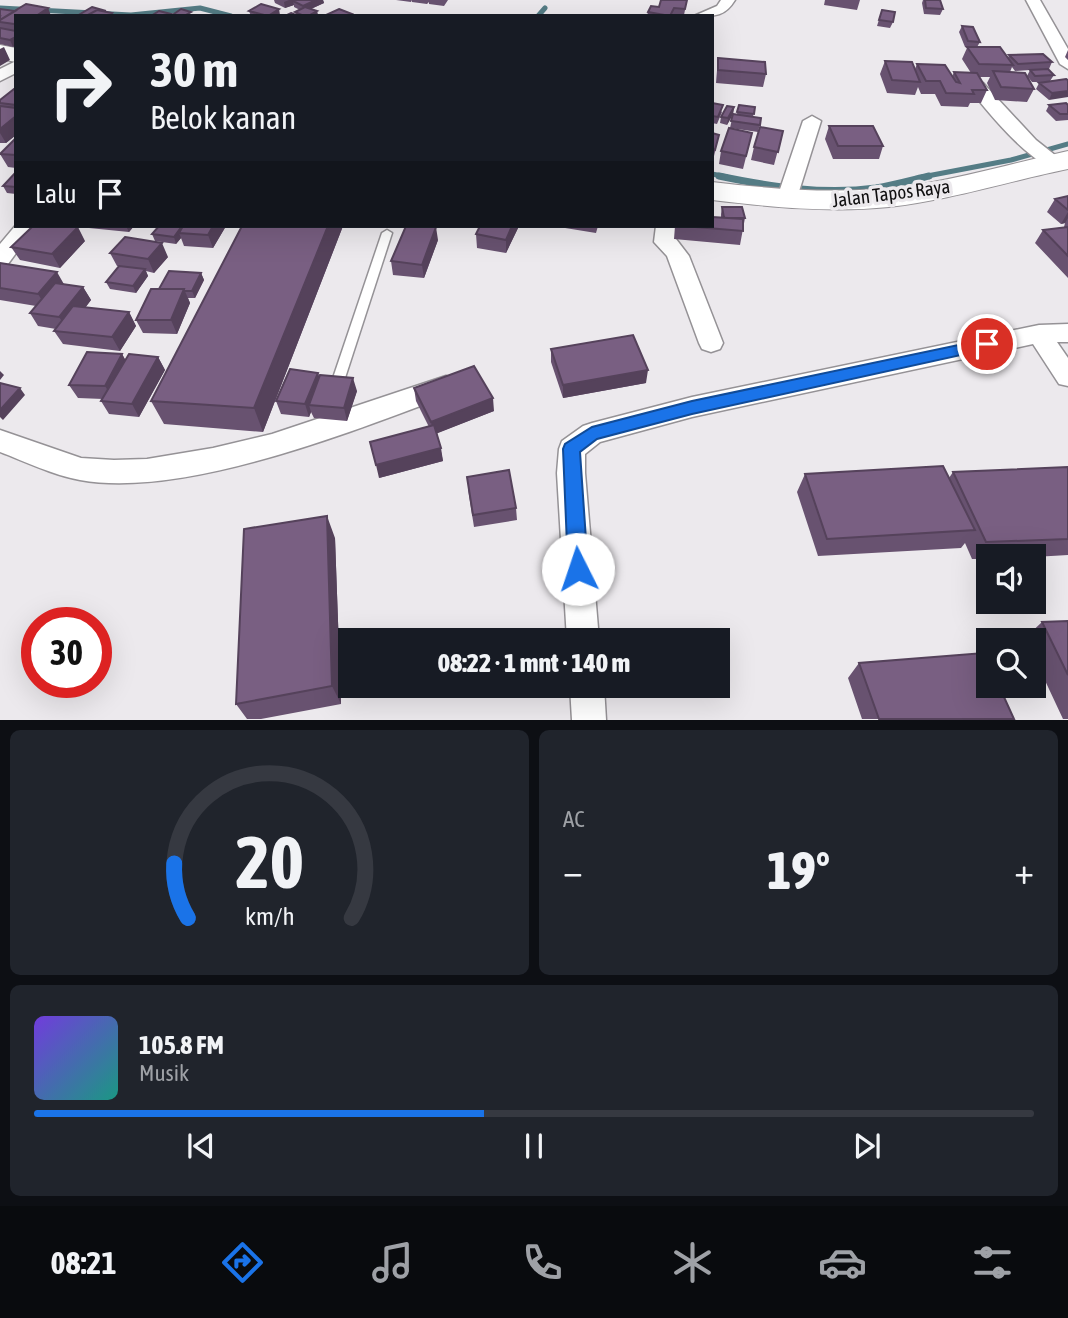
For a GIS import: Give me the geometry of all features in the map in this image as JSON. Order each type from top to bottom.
[{"type":"main road","name":"Jalan Tapos Raya","points":[[714,191],[788,192],[836,201],[917,194],[1055,161]]},
{"type":"street","points":[[707,14],[722,9],[728,0]]},
{"type":"street","points":[[1033,0],[1068,64]]},
{"type":"street","points":[[977,87],[1029,144],[1055,161]]},
{"type":"street","points":[[788,192],[812,121]]},
{"type":"street","points":[[0,260],[24,228]]},
{"type":"street","points":[[666,228],[665,242],[672,246],[678,256],[711,343]]},
{"type":"street","points":[[582,628],[571,473],[572,449],[592,434],[692,407],[1039,334],[1068,333]]},
{"type":"street","points":[[1039,334],[1068,377]]},
{"type":"street","points":[[0,441],[78,468],[128,473],[265,448],[353,421],[447,385]]},
{"type":"street","points":[[588,698],[589,719]]},
{"type":"lane","points":[[338,381],[387,233]]},
{"type":"building","points":[[316,0],[303,6],[293,1]]},
{"type":"building","points":[[661,0],[687,0],[685,9],[674,8],[671,14],[648,12],[651,6],[659,7]]},
{"type":"building","points":[[925,0],[940,0],[943,9],[926,8]]},
{"type":"building","points":[[26,4],[48,8],[39,14],[14,14],[14,24],[0,20]]},
{"type":"building","points":[[261,4],[279,9],[271,14],[249,11]]},
{"type":"building","points":[[92,7],[106,11],[97,10],[90,14],[80,14]]},
{"type":"building","points":[[305,7],[317,11],[312,14],[295,12]]},
{"type":"building","points":[[0,9],[15,11],[0,20]]},
{"type":"building","points":[[181,9],[191,12],[188,14],[174,14]]},
{"type":"building","points":[[339,9],[352,14],[328,14]]},
{"type":"building","points":[[97,10],[112,13],[111,14],[90,14]]},
{"type":"building","points":[[882,10],[895,12],[893,22],[879,20]]},
{"type":"building","points":[[962,26],[973,27],[980,42],[968,41]]},
{"type":"building","points":[[0,28],[14,31],[14,38],[0,38]]},
{"type":"building","points":[[967,47],[1000,47],[1013,65],[979,64]]},
{"type":"building","points":[[1043,54],[1052,62],[1018,64],[1009,55]]},
{"type":"building","points":[[718,58],[765,62],[766,74],[718,70]]},
{"type":"building","points":[[885,61],[912,62],[920,82],[892,80]]},
{"type":"building","points":[[917,64],[945,65],[956,82],[960,83],[954,72],[977,73],[987,90],[972,90],[974,94],[946,93],[940,81],[926,81]]},
{"type":"building","points":[[1048,69],[1054,75],[1035,76],[1030,70]]},
{"type":"building","points":[[993,71],[1025,73],[1034,89],[1001,87]]},
{"type":"building","points":[[1066,79],[1068,91],[1052,93],[1039,83]]},
{"type":"building","points":[[14,89],[14,105],[0,103],[0,100]]},
{"type":"building","points":[[714,103],[723,105],[718,117],[714,116]]},
{"type":"building","points":[[1066,103],[1068,114],[1060,114],[1049,105]]},
{"type":"building","points":[[739,105],[755,107],[754,114],[737,112]]},
{"type":"building","points":[[0,106],[14,108],[14,118],[0,129]]},
{"type":"building","points":[[727,106],[734,107],[728,118],[721,117]]},
{"type":"building","points":[[733,114],[761,118],[760,125],[731,121]]},
{"type":"building","points":[[829,126],[873,126],[883,146],[838,146]]},
{"type":"building","points":[[760,127],[783,131],[778,152],[754,147]]},
{"type":"building","points":[[729,128],[752,133],[746,156],[721,151]]},
{"type":"building","points":[[714,134],[719,135],[714,150]]},
{"type":"building","points":[[14,140],[14,155],[0,154]]},
{"type":"building","points":[[14,174],[14,187],[3,186]]},
{"type":"building","points":[[1068,196],[1068,210],[1055,199]]},
{"type":"building","points":[[722,207],[742,207],[745,218],[724,218]]},
{"type":"building","points":[[714,217],[743,219],[743,231],[707,228],[714,228]]},
{"type":"building","points":[[1068,227],[1068,256],[1043,230]]},
{"type":"building","points":[[31,228],[77,228],[52,254],[11,247]]},
{"type":"building","points":[[157,228],[181,228],[174,237],[152,234]]},
{"type":"building","points":[[182,228],[212,228],[208,235],[179,233]]},
{"type":"building","points":[[241,228],[327,228],[254,408],[151,401]]},
{"type":"building","points":[[405,228],[436,228],[422,265],[391,261]]},
{"type":"building","points":[[479,228],[511,228],[506,240],[476,234]]},
{"type":"building","points":[[125,237],[162,243],[148,259],[110,253]]},
{"type":"building","points":[[0,263],[57,272],[38,294],[0,288]]},
{"type":"building","points":[[119,266],[145,269],[133,286],[106,282]]},
{"type":"building","points":[[169,271],[201,273],[192,291],[159,289]]},
{"type":"building","points":[[55,283],[83,287],[59,317],[30,313]]},
{"type":"building","points":[[151,289],[184,289],[171,320],[136,320]]},
{"type":"building","points":[[73,306],[129,312],[112,337],[54,331]]},
{"type":"building","points":[[633,335],[648,370],[563,385],[551,349]]},
{"type":"building","points":[[87,352],[122,354],[105,386],[69,385]]},
{"type":"building","points":[[129,354],[158,357],[132,404],[101,401]]},
{"type":"building","points":[[474,366],[493,398],[431,422],[414,388]]},
{"type":"building","points":[[290,369],[318,373],[305,404],[276,401]]},
{"type":"building","points":[[320,375],[353,378],[344,408],[309,405]]},
{"type":"building","points":[[0,383],[20,388],[0,410]]},
{"type":"building","points":[[434,425],[441,448],[376,465],[370,442]]},
{"type":"building","points":[[943,466],[975,530],[827,539],[805,474]]},
{"type":"building","points":[[1068,467],[1068,539],[986,542],[953,472]]},
{"type":"building","points":[[509,470],[516,508],[473,515],[467,477]]},
{"type":"building","points":[[327,516],[332,686],[236,704],[244,529]]},
{"type":"building","points":[[1068,621],[1068,675],[1046,628],[1042,622]]},
{"type":"building","points":[[976,654],[976,698],[1004,698],[1014,719],[879,719],[859,663]]},
{"type":"waterway","points":[[0,8],[112,14]]},
{"type":"waterway","points":[[141,14],[200,8],[223,14]]},
{"type":"waterway","points":[[540,14],[545,8]]},
{"type":"waterway","points":[[922,177],[1011,160],[1068,144]]},
{"type":"waterway","points":[[714,174],[727,177]]},
{"type":"waterway","points":[[719,176],[778,186],[837,191],[876,188],[929,176]]},
{"type":"route","points":[[578,569],[571,473],[572,449],[592,434],[692,407],[987,344]]}]
